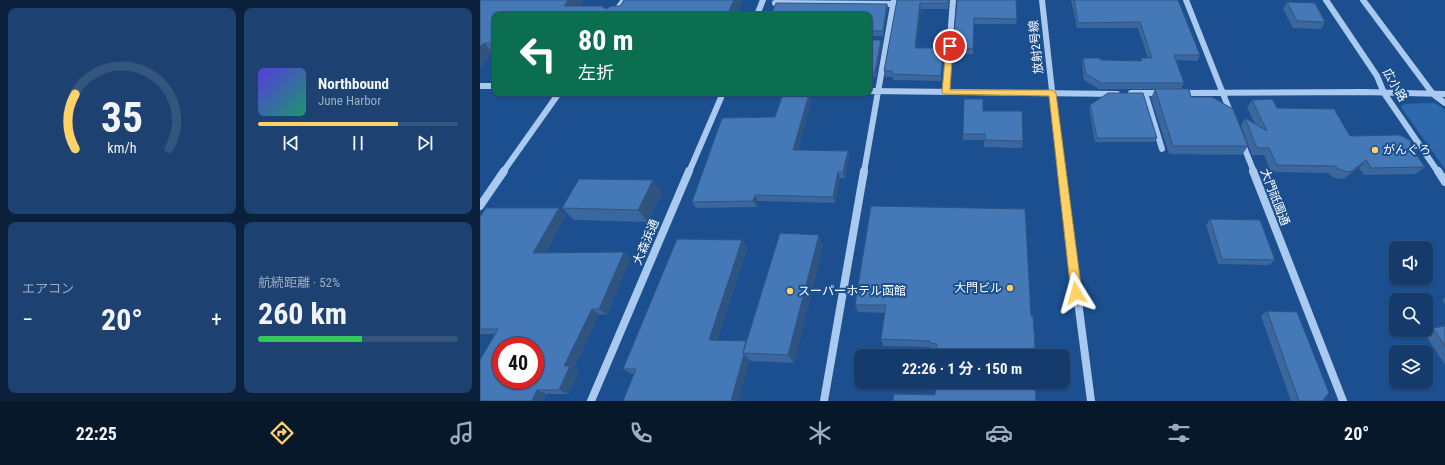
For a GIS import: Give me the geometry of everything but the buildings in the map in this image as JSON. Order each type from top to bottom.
[{"type":"street","points":[[615,12],[624,0]]},
{"type":"street","points":[[758,12],[763,0]]},
{"type":"street","points":[[946,92],[953,0]]},
{"type":"street","name":"放射2号線","points":[[1042,0],[1066,214],[1091,401]]},
{"type":"street","points":[[1186,0],[1234,122]]},
{"type":"street","name":"広小路","points":[[1326,0],[1377,76],[1384,93],[1445,182]]},
{"type":"street","name":"広小路","points":[[1363,0],[1433,94],[1445,103]]},
{"type":"street","points":[[775,3],[893,2],[884,40],[878,91],[824,401]]},
{"type":"street","points":[[480,86],[492,86]]},
{"type":"street","points":[[872,91],[1168,93]]},
{"type":"street","points":[[1145,93],[1162,150]]},
{"type":"street","points":[[1176,93],[1445,94]]},
{"type":"street","points":[[480,206],[557,96]]},
{"type":"street","name":"大森浜通","points":[[591,401],[723,96]]},
{"type":"street","name":"大門祇園通","points":[[1240,136],[1343,401]]},
{"type":"shaded area","points":[[1434,103],[1442,107],[1445,111],[1445,169],[1401,107],[1405,104]]},
{"type":"place","name":"がんぐろ","points":[[1375,150]]},
{"type":"place","name":"大門ビル","points":[[1010,288]]},
{"type":"place","name":"スーパーホテル函館","points":[[790,291]]},
{"type":"route","points":[[950,46],[946,92],[1052,93],[1076,293]]}]
